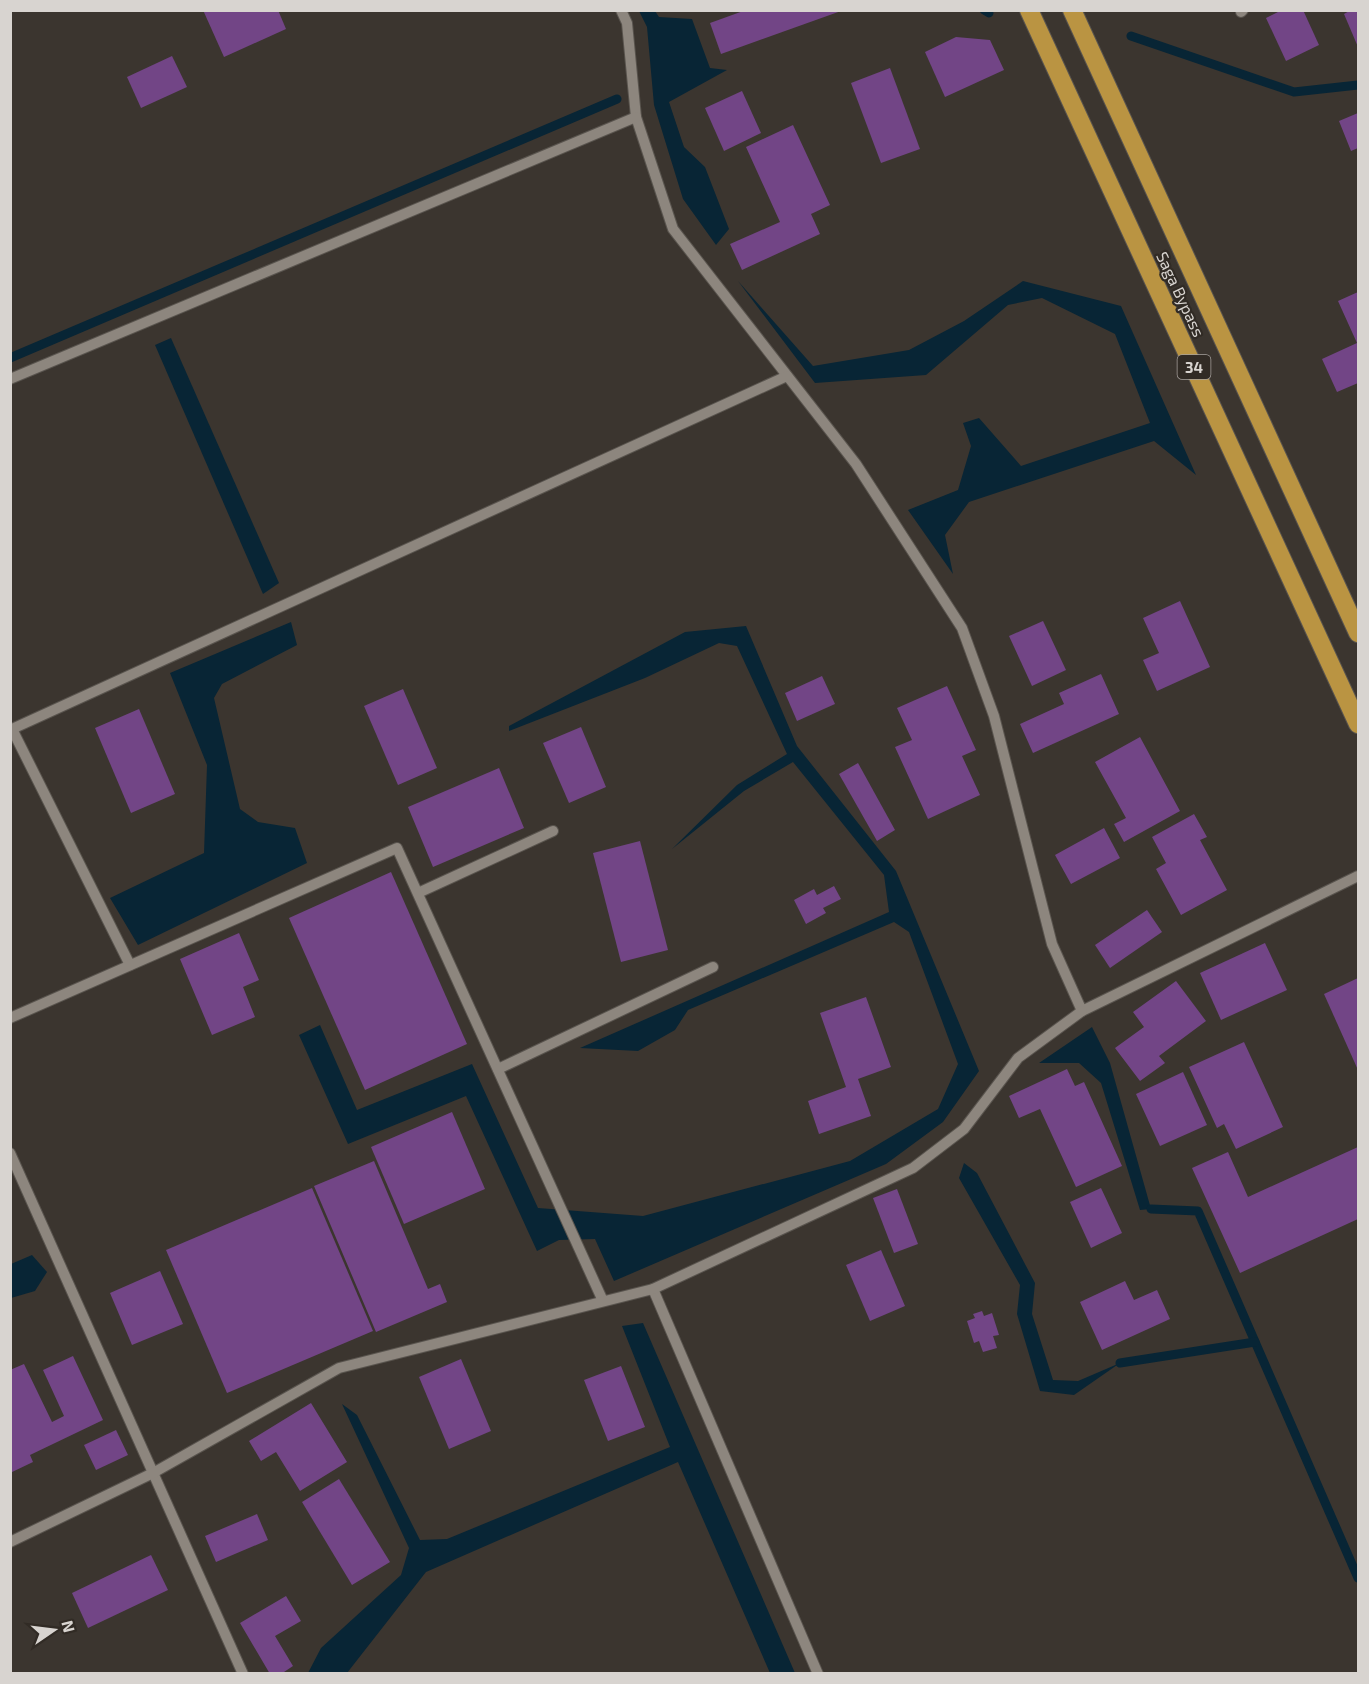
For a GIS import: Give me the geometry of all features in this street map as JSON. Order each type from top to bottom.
[{"type":"highway","name":"Saga Bypass","points":[[1029,10],[1359,724]]},
{"type":"highway","name":"Saga Bypass","points":[[1072,10],[1359,633]]},
{"type":"street","points":[[621,10],[627,23],[636,117],[672,229],[856,464],[962,628],[994,716],[1052,944],[1082,1011]]},
{"type":"street","points":[[10,379],[636,117]]},
{"type":"street","points":[[130,965],[12,729],[788,376]]},
{"type":"street","points":[[418,893],[553,831]]},
{"type":"street","points":[[10,1018],[397,848],[603,1301]]},
{"type":"street","points":[[10,1542],[153,1473],[339,1368],[653,1289],[913,1168],[964,1129],[1018,1058],[1082,1011],[1359,876]]},
{"type":"street","points":[[498,1069],[713,967]]},
{"type":"street","points":[[10,1153],[243,1674]]},
{"type":"street","points":[[653,1289],[818,1674]]},
{"type":"water","points":[[639,11],[655,11],[659,17],[692,19],[710,68],[727,70],[669,102],[684,147],[705,167],[729,229],[716,245],[683,199],[654,105],[647,27]]},
{"type":"water","points":[[738,281],[813,366],[909,350],[964,321],[1023,281],[1121,306],[1196,475],[1154,441],[969,502],[945,535],[953,574],[908,510],[958,490],[971,446],[963,423],[979,418],[1021,466],[1150,423],[1115,334],[1042,298],[1008,305],[926,375],[815,383]]},
{"type":"water","points":[[171,338],[279,583],[263,594],[155,345]]},
{"type":"water","points":[[291,622],[297,645],[222,684],[214,698],[240,809],[258,822],[295,828],[307,863],[138,945],[110,898],[204,853],[207,765],[170,673]]},
{"type":"water","points":[[746,626],[797,746],[896,871],[979,1071],[943,1122],[886,1164],[614,1281],[595,1239],[559,1240],[537,1251],[466,1096],[348,1144],[299,1035],[320,1025],[357,1110],[472,1064],[538,1208],[643,1216],[850,1161],[938,1109],[958,1064],[909,932],[894,922],[688,1010],[675,1030],[638,1051],[580,1048],[889,912],[884,875],[793,762],[744,791],[672,849],[737,785],[787,754],[737,646],[719,643],[645,678],[509,731],[509,726],[685,632]]},
{"type":"water","points":[[1092,1027],[1110,1063],[1151,1209],[1140,1210],[1101,1083],[1079,1063],[1039,1063]]},
{"type":"water","points":[[964,1163],[977,1173],[1035,1283],[1032,1314],[1053,1380],[1078,1381],[1120,1363],[1074,1395],[1040,1391],[1017,1314],[1020,1285],[959,1178]]},
{"type":"water","points":[[32,1255],[47,1272],[35,1291],[11,1298],[11,1264]]},
{"type":"water","points":[[643,1323],[795,1673],[770,1673],[678,1462],[426,1572],[347,1673],[308,1673],[321,1648],[401,1575],[409,1548],[342,1404],[357,1415],[420,1540],[447,1539],[670,1447],[622,1326]]},
{"type":"building","points":[[203,10],[278,10],[286,29],[224,57]]},
{"type":"building","points":[[746,10],[841,11],[721,54],[710,23]]},
{"type":"building","points":[[1282,10],[1303,10],[1319,45],[1286,61],[1266,18]]},
{"type":"building","points":[[1351,10],[1358,10],[1358,47],[1344,14]]},
{"type":"building","points":[[956,37],[990,40],[1004,70],[945,97],[925,52]]},
{"type":"building","points":[[172,56],[187,87],[141,108],[127,77]]},
{"type":"building","points":[[890,68],[920,149],[881,163],[851,83]]},
{"type":"building","points":[[742,91],[761,133],[724,151],[705,108]]},
{"type":"building","points":[[1358,113],[1358,148],[1351,151],[1339,121]]},
{"type":"building","points":[[793,125],[830,205],[811,214],[820,234],[742,270],[730,244],[780,222],[746,147]]},
{"type":"building","points":[[1358,292],[1358,383],[1337,392],[1322,359],[1357,343],[1338,301]]},
{"type":"building","points":[[1180,601],[1210,667],[1157,691],[1143,660],[1159,653],[1143,618]]},
{"type":"building","points":[[1043,621],[1066,670],[1032,686],[1009,636]]},
{"type":"building","points":[[1101,674],[1119,714],[1033,753],[1020,724],[1064,704],[1059,693]]},
{"type":"building","points":[[822,676],[835,704],[797,721],[785,693]]},
{"type":"building","points":[[947,686],[976,750],[962,756],[980,795],[928,819],[895,747],[912,740],[897,708]]},
{"type":"building","points":[[403,689],[437,768],[398,785],[364,706]]},
{"type":"building","points":[[139,709],[175,794],[131,813],[95,728]]},
{"type":"building","points":[[581,727],[606,787],[569,803],[543,743]]},
{"type":"building","points":[[1140,737],[1180,811],[1124,842],[1114,824],[1126,818],[1095,762]]},
{"type":"building","points":[[858,763],[895,830],[877,841],[839,774]]},
{"type":"building","points":[[499,768],[524,828],[433,867],[408,807]]},
{"type":"building","points":[[1194,814],[1207,837],[1200,840],[1227,890],[1181,915],[1156,869],[1166,863],[1152,837]]},
{"type":"building","points":[[1104,828],[1120,858],[1071,884],[1055,855]]},
{"type":"building","points":[[640,841],[668,950],[621,962],[593,853]]},
{"type":"building","points":[[391,872],[467,1044],[365,1090],[289,918]]},
{"type":"building","points":[[834,886],[841,899],[823,908],[826,913],[806,924],[794,900],[814,889],[817,895]]},
{"type":"building","points":[[1147,910],[1162,932],[1110,968],[1095,945]]},
{"type":"building","points":[[239,933],[259,980],[243,987],[255,1017],[212,1035],[180,959]]},
{"type":"building","points":[[1265,943],[1287,990],[1221,1020],[1200,973]]},
{"type":"building","points":[[1358,978],[1358,1070],[1324,994]]},
{"type":"building","points":[[1176,981],[1206,1021],[1159,1056],[1165,1063],[1140,1081],[1115,1048],[1144,1027],[1133,1012]]},
{"type":"building","points":[[866,997],[891,1067],[858,1079],[871,1116],[819,1134],[808,1101],[846,1087],[820,1013]]},
{"type":"building","points":[[1244,1042],[1283,1127],[1236,1149],[1224,1124],[1217,1128],[1189,1067]]},
{"type":"building","points":[[1067,1069],[1075,1086],[1084,1082],[1122,1166],[1076,1187],[1040,1109],[1019,1118],[1009,1096]]},
{"type":"building","points":[[1183,1072],[1207,1125],[1160,1146],[1136,1094]]},
{"type":"building","points":[[452,1112],[485,1189],[404,1224],[371,1147]]},
{"type":"building","points":[[1358,1147],[1358,1219],[1240,1273],[1192,1168],[1228,1152],[1248,1197]]},
{"type":"building","points":[[374,1161],[428,1289],[440,1284],[447,1302],[376,1332],[314,1186]]},
{"type":"building","points":[[312,1188],[373,1331],[227,1393],[166,1250]]},
{"type":"building","points":[[1101,1188],[1122,1233],[1091,1248],[1070,1202]]},
{"type":"building","points":[[897,1189],[918,1244],[894,1253],[873,1198]]},
{"type":"building","points":[[881,1250],[905,1306],[870,1321],[846,1265]]},
{"type":"building","points":[[160,1271],[183,1324],[132,1345],[110,1293]]},
{"type":"building","points":[[1125,1281],[1134,1300],[1157,1290],[1170,1319],[1102,1350],[1080,1302]]},
{"type":"building","points":[[982,1311],[984,1316],[992,1313],[999,1335],[993,1336],[997,1348],[983,1352],[979,1341],[974,1343],[967,1321],[975,1318],[973,1314]]},
{"type":"building","points":[[73,1356],[103,1420],[30,1455],[33,1462],[10,1473],[10,1370],[24,1364],[52,1422],[64,1416],[43,1370]]},
{"type":"building","points":[[461,1359],[491,1431],[449,1449],[419,1377]]},
{"type":"building","points":[[621,1366],[645,1427],[608,1441],[584,1380]]},
{"type":"building","points":[[311,1403],[347,1462],[300,1491],[276,1452],[261,1461],[249,1441]]},
{"type":"building","points":[[116,1430],[128,1455],[96,1470],[84,1445]]},
{"type":"building","points":[[339,1479],[390,1562],[352,1585],[302,1502]]},
{"type":"building","points":[[257,1514],[268,1540],[216,1562],[205,1536]]},
{"type":"building","points":[[151,1555],[168,1590],[88,1628],[72,1593]]},
{"type":"building","points":[[286,1596],[301,1621],[275,1636],[293,1666],[281,1674],[270,1674],[240,1623]]},
{"type":"waterway","points":[[984,10],[989,13]]},
{"type":"waterway","points":[[1131,36],[1294,92],[1358,85]]},
{"type":"waterway","points":[[10,358],[617,99]]},
{"type":"waterway","points":[[1151,1209],[1198,1211],[1358,1578]]},
{"type":"waterway","points":[[1120,1363],[1255,1342]]}]
